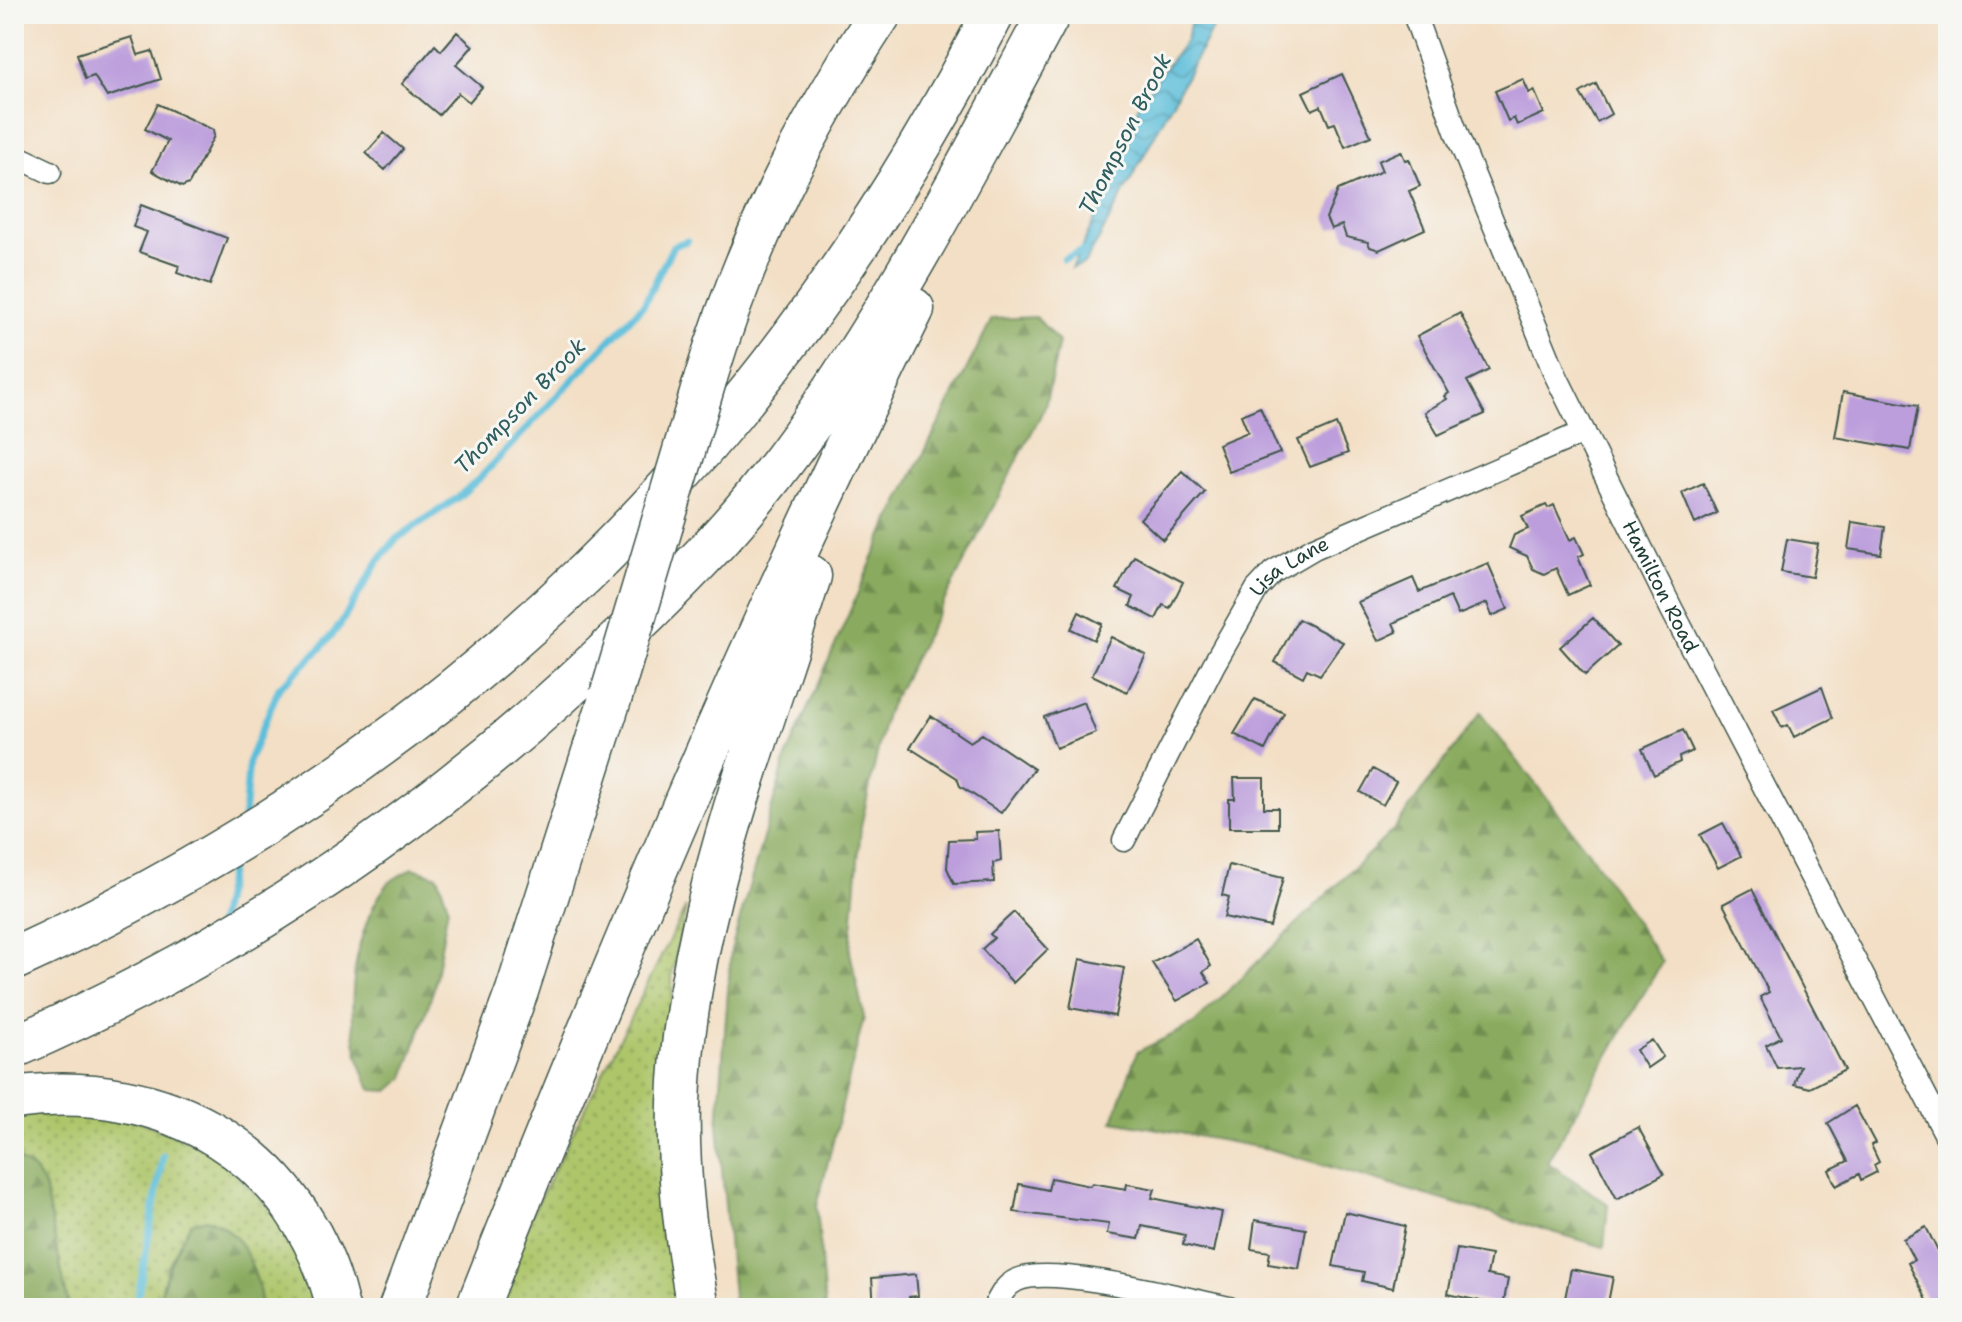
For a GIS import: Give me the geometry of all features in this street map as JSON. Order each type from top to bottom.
[{"type":"highway","points":[[400,1308],[517,991],[736,285],[774,194],[821,106],[880,14]]},
{"type":"highway","points":[[14,959],[172,882],[314,795],[462,686],[519,637],[667,490],[752,388],[842,271],[925,138],[993,14]]},
{"type":"highway","points":[[14,1047],[139,989],[261,920],[386,837],[534,717],[645,614],[755,497],[822,407],[929,236],[1049,14]]},
{"type":"highway","points":[[477,1308],[633,921],[776,594],[861,414],[1060,14]]},
{"type":"highway","points":[[698,1308],[688,1250],[680,1161],[681,1078],[691,987],[729,834],[861,414]]},
{"type":"highway","points":[[14,1098],[63,1095],[119,1099],[173,1114],[221,1137],[259,1166],[292,1206],[323,1261],[338,1308]]},
{"type":"street","name":"Hamilton Road","points":[[1414,14],[1458,137],[1556,376],[1679,623],[1948,1139]]},
{"type":"street","points":[[14,155],[50,172]]},
{"type":"street","name":"Lisa Lane","points":[[1124,840],[1214,664],[1257,589],[1273,572],[1314,548],[1584,432]]},
{"type":"street","points":[[994,1308],[1004,1289],[1017,1280],[1048,1274],[1229,1308]]},
{"type":"green space","points":[[1036,317],[1059,342],[1045,407],[886,713],[861,826],[850,952],[864,1017],[817,1206],[825,1308],[734,1308],[718,1125],[731,950],[786,758],[887,526],[992,319]]},
{"type":"green space","points":[[1480,713],[1588,851],[1662,962],[1547,1162],[1608,1204],[1604,1247],[1269,1149],[1113,1121],[1137,1052],[1194,1024],[1393,830]]},
{"type":"green space","points":[[413,868],[438,876],[448,906],[434,988],[404,1078],[389,1091],[372,1090],[356,1043],[353,986],[357,957],[374,905],[390,882]]},
{"type":"green space","points":[[686,907],[672,974],[678,1308],[496,1308],[531,1216]]},
{"type":"green space","points":[[14,1112],[126,1116],[214,1151],[280,1218],[323,1308],[262,1308],[254,1273],[191,1223],[167,1268],[157,1308],[69,1308],[44,1186],[14,1157]]},
{"type":"green space","points":[[14,1157],[34,1170],[44,1186],[69,1308],[14,1308]]},
{"type":"green space","points":[[206,1219],[219,1224],[239,1242],[257,1281],[262,1308],[157,1308],[163,1285],[185,1233],[191,1223]]},
{"type":"water","points":[[1193,14],[1220,14],[1100,237],[1084,264],[1072,268],[1124,156],[1139,103],[1186,40]]},
{"type":"building","points":[[457,32],[473,46],[456,65],[482,87],[469,102],[458,93],[439,115],[402,84],[435,45],[441,51]]},
{"type":"building","points":[[132,37],[138,55],[152,51],[161,79],[107,97],[94,76],[85,79],[77,54]]},
{"type":"building","points":[[1342,74],[1371,136],[1345,147],[1335,123],[1329,125],[1321,106],[1312,110],[1303,92]]},
{"type":"building","points":[[1523,79],[1529,93],[1534,90],[1544,113],[1517,125],[1514,118],[1508,121],[1495,91]]},
{"type":"building","points":[[1596,84],[1611,114],[1597,122],[1580,93]]},
{"type":"building","points":[[158,104],[213,130],[214,136],[189,184],[182,187],[152,171],[168,141],[145,129]]},
{"type":"building","points":[[384,133],[403,149],[385,170],[366,153]]},
{"type":"building","points":[[1401,151],[1405,160],[1409,159],[1420,186],[1409,191],[1425,229],[1379,250],[1370,247],[1368,242],[1346,237],[1342,225],[1331,229],[1326,218],[1338,190],[1382,171],[1378,161]]},
{"type":"building","points":[[141,205],[227,238],[210,285],[177,273],[179,266],[139,252],[147,232],[133,227]]},
{"type":"building","points":[[1460,313],[1489,370],[1467,381],[1485,414],[1438,435],[1425,412],[1447,399],[1445,396],[1449,393],[1417,336]]},
{"type":"building","points":[[1843,392],[1918,406],[1910,450],[1835,437]]},
{"type":"building","points":[[1260,407],[1280,453],[1229,472],[1218,444],[1248,432],[1241,415]]},
{"type":"building","points":[[1336,424],[1348,453],[1310,467],[1298,440]]},
{"type":"building","points":[[1182,471],[1205,492],[1163,540],[1140,519]]},
{"type":"building","points":[[1703,483],[1717,513],[1695,524],[1682,493]]},
{"type":"building","points":[[1546,505],[1548,508],[1554,505],[1570,540],[1576,537],[1584,554],[1578,557],[1590,585],[1568,595],[1556,568],[1544,574],[1533,569],[1527,556],[1509,548],[1514,535],[1528,529],[1522,516]]},
{"type":"building","points":[[1852,522],[1885,527],[1881,554],[1848,549]]},
{"type":"building","points":[[1787,539],[1818,544],[1812,577],[1781,572]]},
{"type":"building","points":[[1134,556],[1183,582],[1170,608],[1163,605],[1156,619],[1130,606],[1134,597],[1117,589]]},
{"type":"building","points":[[1488,563],[1508,609],[1492,616],[1487,603],[1458,615],[1450,597],[1393,623],[1397,632],[1378,641],[1358,602],[1413,578],[1419,592]]},
{"type":"building","points":[[1079,612],[1102,624],[1094,640],[1071,629]]},
{"type":"building","points":[[1593,618],[1618,646],[1585,675],[1560,647]]},
{"type":"building","points":[[1298,619],[1343,642],[1320,675],[1307,669],[1303,677],[1275,662]]},
{"type":"building","points":[[1111,637],[1146,655],[1127,692],[1092,675]]},
{"type":"building","points":[[1822,687],[1833,718],[1794,737],[1788,725],[1782,728],[1773,710]]},
{"type":"building","points":[[1255,699],[1284,713],[1265,750],[1234,734]]},
{"type":"building","points":[[1084,702],[1096,733],[1056,748],[1044,717]]},
{"type":"building","points":[[931,716],[970,742],[982,734],[1034,769],[1001,813],[960,786],[957,778],[910,748]]},
{"type":"building","points":[[1683,730],[1693,751],[1679,757],[1680,762],[1654,775],[1642,749]]},
{"type":"building","points":[[1373,769],[1396,782],[1383,805],[1360,792]]},
{"type":"building","points":[[1234,778],[1264,778],[1264,808],[1278,808],[1278,828],[1229,828],[1229,799],[1235,799]]},
{"type":"building","points":[[1723,823],[1741,856],[1718,868],[1700,835]]},
{"type":"building","points":[[999,831],[1001,861],[993,863],[994,882],[954,884],[947,868],[949,840],[976,839],[975,832]]},
{"type":"building","points":[[1229,865],[1283,878],[1270,927],[1224,917],[1229,897],[1222,895]]},
{"type":"building","points":[[1752,889],[1845,1070],[1810,1088],[1794,1084],[1800,1066],[1777,1068],[1766,1045],[1781,1037],[1760,997],[1769,992],[1723,904]]},
{"type":"building","points":[[1014,912],[1048,949],[1013,983],[982,949],[994,938],[990,934]]},
{"type":"building","points":[[1196,939],[1211,966],[1203,972],[1210,983],[1177,1001],[1152,963]]},
{"type":"building","points":[[1080,959],[1124,968],[1115,1016],[1070,1008]]},
{"type":"building","points":[[1652,1040],[1663,1057],[1647,1068],[1636,1050]]},
{"type":"building","points":[[1855,1106],[1875,1143],[1871,1145],[1879,1162],[1874,1165],[1877,1172],[1861,1180],[1859,1174],[1836,1186],[1829,1170],[1848,1161],[1828,1123]]},
{"type":"building","points":[[1638,1127],[1664,1174],[1617,1199],[1592,1152]]},
{"type":"building","points":[[1051,1178],[1090,1186],[1092,1183],[1126,1189],[1127,1184],[1155,1189],[1152,1198],[1222,1212],[1214,1252],[1183,1245],[1185,1235],[1142,1226],[1139,1239],[1107,1234],[1109,1224],[1014,1212],[1019,1184],[1048,1190]]},
{"type":"building","points":[[1345,1212],[1405,1226],[1393,1288],[1362,1281],[1364,1272],[1333,1266]]},
{"type":"building","points":[[1255,1220],[1306,1229],[1299,1269],[1268,1264],[1270,1252],[1251,1249]]},
{"type":"building","points":[[1926,1227],[1948,1272],[1948,1308],[1931,1308],[1908,1263],[1914,1260],[1903,1239]]},
{"type":"building","points":[[1457,1249],[1491,1255],[1487,1275],[1508,1279],[1503,1306],[1448,1294]]},
{"type":"building","points":[[1571,1269],[1613,1277],[1607,1308],[1563,1308]]},
{"type":"building","points":[[916,1274],[918,1296],[909,1297],[910,1308],[874,1308],[872,1278]]},
{"type":"waterway","name":"Thompson Brook","points":[[244,817],[249,760],[279,688],[340,625],[379,560],[396,539],[456,499],[481,477],[644,304],[673,246],[687,241]]},
{"type":"waterway","name":"Thompson Brook","points":[[1064,259],[1084,250]]},
{"type":"waterway","name":"Thompson Brook","points":[[218,926],[232,859]]},
{"type":"waterway","name":"Thompson Brook","points":[[136,1308],[163,1156]]}]
